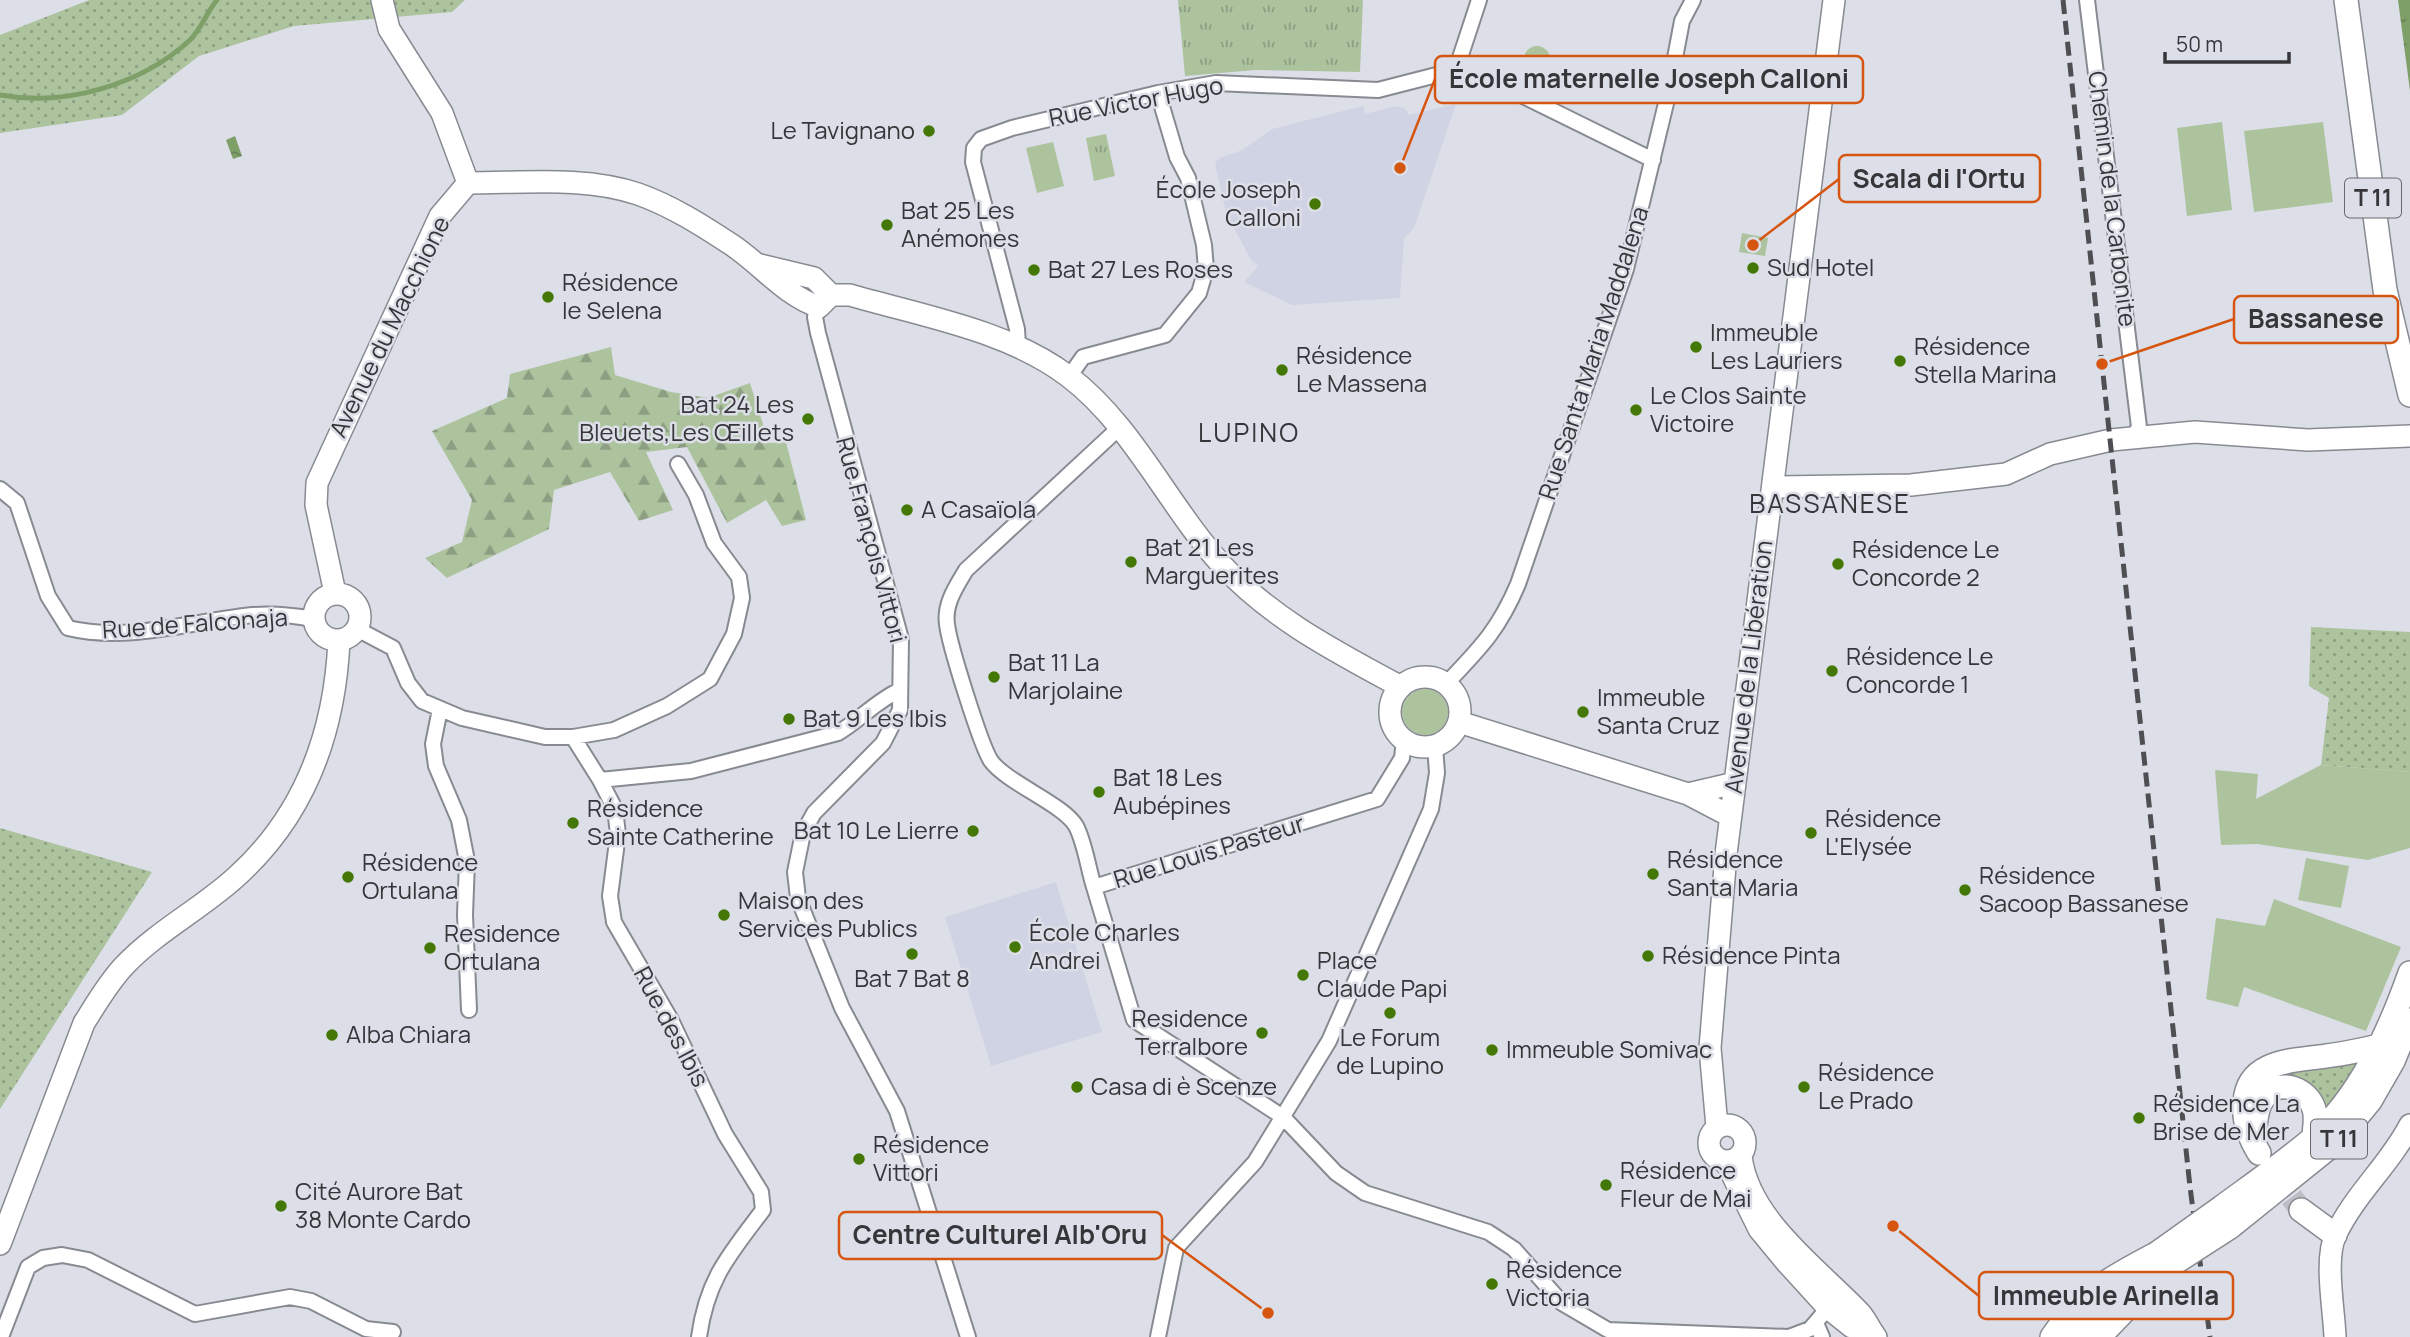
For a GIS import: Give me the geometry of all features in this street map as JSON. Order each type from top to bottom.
[{"type":"main road","points":[[382,0],[390,29],[442,113],[468,183],[576,184],[638,194],[692,219],[760,265],[801,301],[825,301],[850,295],[1018,346],[1069,377],[1119,428],[1221,565],[1252,595],[1321,644],[1401,687]]},
{"type":"main road","name":"Avenue de la Libération","points":[[1734,1159],[1715,1158],[1709,1148],[1710,1136],[1717,1127],[1710,1034],[1730,816],[1834,0]]},
{"type":"main road","name":"T 11","points":[[2346,0],[2385,290],[2410,395]]},
{"type":"main road","name":"Avenue du Macchione","points":[[335,593],[316,505],[317,483],[440,216],[468,183]]},
{"type":"main road","points":[[1773,487],[1911,485],[2006,474],[2050,454],[2133,437],[2195,432],[2308,440],[2410,436]]},
{"type":"main road","points":[[335,593],[344,594],[358,606],[360,613],[357,629],[339,640],[321,635],[313,619],[319,602],[335,593]]},
{"type":"main road","points":[[0,1244],[84,1023],[102,994],[124,967],[163,932],[236,877],[272,838],[303,795],[321,749],[331,712],[339,640]]},
{"type":"main road","points":[[1423,678],[1446,684],[1459,701],[1459,722],[1454,733],[1435,746],[1414,746],[1404,740],[1397,733],[1390,714],[1395,695],[1401,687],[1423,678]]},
{"type":"main road","points":[[1459,722],[1688,794],[1730,816]]},
{"type":"main road","points":[[1688,794],[1735,783]]},
{"type":"main road","name":"T 11","points":[[2226,1217],[2314,1138],[2354,1091],[2379,1046],[2410,973]]},
{"type":"main road","name":"T 11","points":[[2072,1337],[2092,1311],[2337,1141],[2370,1101],[2393,1061],[2410,1020]]},
{"type":"main road","points":[[2314,1138],[2314,1110],[2310,1101],[2300,1090],[2279,1088],[2265,1096],[2260,1106],[2256,1149],[2244,1117],[2245,1097],[2262,1070],[2286,1060],[2337,1055],[2379,1046]]},
{"type":"main road","points":[[2335,1337],[2331,1256],[2335,1235],[2398,1149],[2410,1125]]},
{"type":"main road","points":[[1734,1159],[1759,1229],[1822,1323],[1852,1327],[1872,1336]]},
{"type":"main road","points":[[1734,1159],[1782,1235],[1809,1266],[1863,1316],[1872,1336]]},
{"type":"main road","points":[[2301,1210],[2335,1235]]},
{"type":"main road","name":"T 11","points":[[2052,1337],[2073,1308],[2105,1280],[2161,1261]]},
{"type":"main road","name":"T 11","points":[[2082,1337],[2101,1314],[2161,1261]]},
{"type":"main road","name":"T 11","points":[[2099,1337],[2161,1261]]},
{"type":"street","points":[[1479,0],[1468,42],[1456,70],[1513,91],[1653,160]]},
{"type":"street","name":"Rue Santa Maria Maddalena","points":[[1446,684],[1503,620],[1518,584],[1626,269],[1653,160],[1682,20],[1693,0]]},
{"type":"street","name":"Chemin de la Carbonite","points":[[2087,0],[2139,427],[2133,437]]},
{"type":"street","name":"Rue Victor Hugo","points":[[1018,346],[1017,329],[973,162],[974,148],[981,139],[1012,128],[1158,93],[1216,83],[1378,90],[1456,70]]},
{"type":"street","points":[[1069,377],[1083,357],[1165,335],[1199,293],[1206,269],[1204,246],[1188,178],[1177,156],[1158,93]]},
{"type":"street","name":"Rue François Vittori","points":[[825,301],[815,317],[818,333],[901,639],[900,710],[883,743],[814,813],[803,832],[795,872],[802,909],[842,1009],[897,1111],[968,1337]]},
{"type":"street","name":"Rue Louis Pasteur","points":[[1119,428],[966,570],[950,598],[947,623],[981,737],[991,761],[1006,775],[1025,785],[1075,824],[1094,887],[1377,799],[1402,758],[1404,740]]},
{"type":"street","points":[[357,629],[393,648],[408,684],[422,701],[462,718],[545,737],[573,737],[614,730],[667,706],[710,679],[734,634],[742,598],[739,577],[714,543],[696,495],[678,464]]},
{"type":"street","name":"Rue de Falconaja","points":[[0,489],[17,503],[48,596],[68,628],[86,632],[145,631],[247,615],[313,619]]},
{"type":"street","points":[[600,780],[691,771],[838,733],[855,723],[882,698],[900,690]]},
{"type":"street","points":[[440,709],[433,744],[436,766],[459,820],[467,861],[465,915],[469,1010]]},
{"type":"street","name":"Rue des Ibis","points":[[573,737],[615,810],[618,834],[610,897],[614,922],[671,1020],[725,1134],[761,1192],[763,1210],[726,1258],[704,1303],[699,1337]]},
{"type":"street","points":[[1158,1337],[1176,1248],[1255,1162],[1329,1041],[1430,809],[1437,773],[1435,746]]},
{"type":"street","points":[[1094,887],[1134,1020],[1283,1117],[1336,1173],[1365,1193],[1488,1232],[1514,1249],[1562,1303],[1608,1329],[1789,1337],[1822,1323]]},
{"type":"street","points":[[1,1337],[28,1267],[43,1258],[62,1255],[88,1260],[195,1314],[290,1297],[311,1301],[366,1329],[393,1332]]},
{"type":"shaded area","name":"École Joseph Calloni","points":[[1456,104],[1414,228],[1404,239],[1400,298],[1292,305],[1244,282],[1258,266],[1251,260],[1226,213],[1215,164],[1218,159],[1242,150],[1272,129],[1363,106],[1365,114],[1397,106],[1405,109],[1409,115]]},
{"type":"shaded area","name":"École Charles Andrei","points":[[1056,882],[1102,1032],[991,1066],[945,917]]},
{"type":"green space","points":[[89,0],[465,0],[452,12],[294,26],[199,56],[122,115],[0,133],[0,35]]},
{"type":"green space","points":[[1178,0],[1363,0],[1360,72],[1256,70],[1185,76]]},
{"type":"green space","points":[[1537,46],[1546,50],[1550,59],[1546,68],[1537,72],[1528,68],[1524,59],[1528,50]]},
{"type":"green space","points":[[2222,122],[2232,210],[2187,216],[2177,128]]},
{"type":"green space","points":[[2323,122],[2333,202],[2254,212],[2244,131]]},
{"type":"green space","points":[[1106,134],[1115,176],[1094,181],[1086,138]]},
{"type":"green space","points":[[1053,142],[1064,186],[1037,193],[1026,148]]},
{"type":"green space","points":[[1742,233],[1768,238],[1765,256],[1739,252]]},
{"type":"green space","points":[[611,347],[615,375],[671,392],[708,398],[750,383],[769,443],[786,442],[806,520],[782,526],[766,500],[727,523],[687,447],[646,452],[673,510],[639,521],[610,472],[554,490],[549,529],[447,578],[425,558],[462,542],[472,500],[432,431],[507,398],[510,374]]},
{"type":"green space","points":[[2311,627],[2410,632],[2410,772],[2321,765],[2329,698],[2309,686]]},
{"type":"green space","points":[[1425,689],[1441,696],[1448,712],[1441,728],[1425,735],[1409,728],[1402,712],[1409,696]]},
{"type":"green space","points":[[2321,765],[2410,772],[2410,848],[2368,860],[2257,844],[2221,845],[2215,770],[2258,774],[2256,799]]},
{"type":"green space","points":[[0,828],[152,872],[0,1109]]},
{"type":"green space","points":[[2306,858],[2349,866],[2341,908],[2298,900]]},
{"type":"green space","points":[[2274,899],[2401,947],[2366,1031],[2244,987],[2238,1007],[2206,999],[2216,918],[2265,926]]},
{"type":"green space","points":[[2356,1063],[2356,1070],[2324,1110],[2319,1102],[2267,1074]]},
{"type":"water","points":[[2398,0],[2410,0],[2410,91]]},
{"type":"water","points":[[235,136],[242,156],[233,159],[226,140]]},
{"type":"waterway","points":[[0,95],[25,98],[76,95],[125,80],[149,69],[190,40],[217,0]]},
{"type":"tunnel","points":[[2271,1170],[2301,1210]]},
{"type":"railway","points":[[2063,0],[2190,1187],[2210,1337]]},
{"type":"place","name":"Le Tavignano","points":[[929,131]]},
{"type":"place","name":"École maternelle Joseph Calloni","points":[[1400,168]]},
{"type":"place","name":"École Joseph Calloni","points":[[1315,204]]},
{"type":"place","name":"Bat 25 Les Anémones","points":[[887,225]]},
{"type":"place","name":"Scala di l'Ortu","points":[[1753,245]]},
{"type":"place","name":"Sud Hotel","points":[[1753,268]]},
{"type":"place","name":"Bat 27 Les Roses","points":[[1034,270]]},
{"type":"place","name":"Résidence le Selena","points":[[548,297]]},
{"type":"place","name":"Immeuble Les Lauriers","points":[[1696,347]]},
{"type":"place","name":"Résidence Stella Marina","points":[[1900,361]]},
{"type":"place","name":"Bassanese","points":[[2102,364]]},
{"type":"place","name":"Résidence Le Massena","points":[[1282,370]]},
{"type":"place","name":"Le Clos Sainte Victoire","points":[[1636,410]]},
{"type":"place","name":"Bat 24 Les Bleuets,Les Œillets","points":[[808,419]]},
{"type":"place","name":"A Casaïola","points":[[907,510]]},
{"type":"place","name":"Bat 21 Les Marguerites","points":[[1131,562]]},
{"type":"place","name":"Résidence Le Concorde 2","points":[[1838,564]]},
{"type":"place","name":"Résidence Le Concorde 1","points":[[1832,671]]},
{"type":"place","name":"Bat 11 La Marjolaine","points":[[994,677]]},
{"type":"place","name":"Immeuble Santa Cruz","points":[[1583,712]]},
{"type":"place","name":"Bat 9 Les Ibis","points":[[789,719]]},
{"type":"place","name":"Bat 18 Les Aubépines","points":[[1099,792]]},
{"type":"place","name":"Résidence Sainte Catherine","points":[[573,823]]},
{"type":"place","name":"Bat 10 Le Lierre","points":[[973,831]]},
{"type":"place","name":"Résidence L'Elysée","points":[[1811,833]]},
{"type":"place","name":"Résidence Santa Maria","points":[[1653,874]]},
{"type":"place","name":"Résidence Ortulana","points":[[348,877]]},
{"type":"place","name":"Résidence Sacoop Bassanese","points":[[1965,890]]},
{"type":"place","name":"Maison des Services Publics","points":[[724,915]]},
{"type":"place","name":"École Charles Andrei","points":[[1015,947]]},
{"type":"place","name":"Residence Ortulana","points":[[430,948]]},
{"type":"place","name":"Bat 7 Bat 8","points":[[912,954]]},
{"type":"place","name":"Résidence Pinta","points":[[1648,956]]},
{"type":"place","name":"Place Claude Papi","points":[[1303,975]]},
{"type":"place","name":"Le Forum de Lupino","points":[[1390,1013]]},
{"type":"place","name":"Residence Terralbore","points":[[1262,1033]]},
{"type":"place","name":"Alba Chiara","points":[[332,1035]]},
{"type":"place","name":"Immeuble Somivac","points":[[1492,1050]]},
{"type":"place","name":"Casa di è Scenze","points":[[1077,1087]]},
{"type":"place","name":"Résidence Le Prado","points":[[1804,1087]]},
{"type":"place","name":"Résidence La Brise de Mer","points":[[2139,1118]]},
{"type":"place","name":"Résidence Vittori","points":[[859,1159]]},
{"type":"place","name":"Résidence Fleur de Mai","points":[[1606,1185]]},
{"type":"place","name":"Cité Aurore Bat 38 Monte Cardo","points":[[281,1206]]},
{"type":"place","name":"Immeuble Arinella","points":[[1893,1226]]},
{"type":"place","name":"Résidence Victoria","points":[[1492,1284]]},
{"type":"place","name":"Centre Culturel Alb'Oru","points":[[1268,1313]]},
{"type":"district","name":"LUPINO","points":[[1249,433]]},
{"type":"district","name":"BASSANESE","points":[[1830,504]]}]
